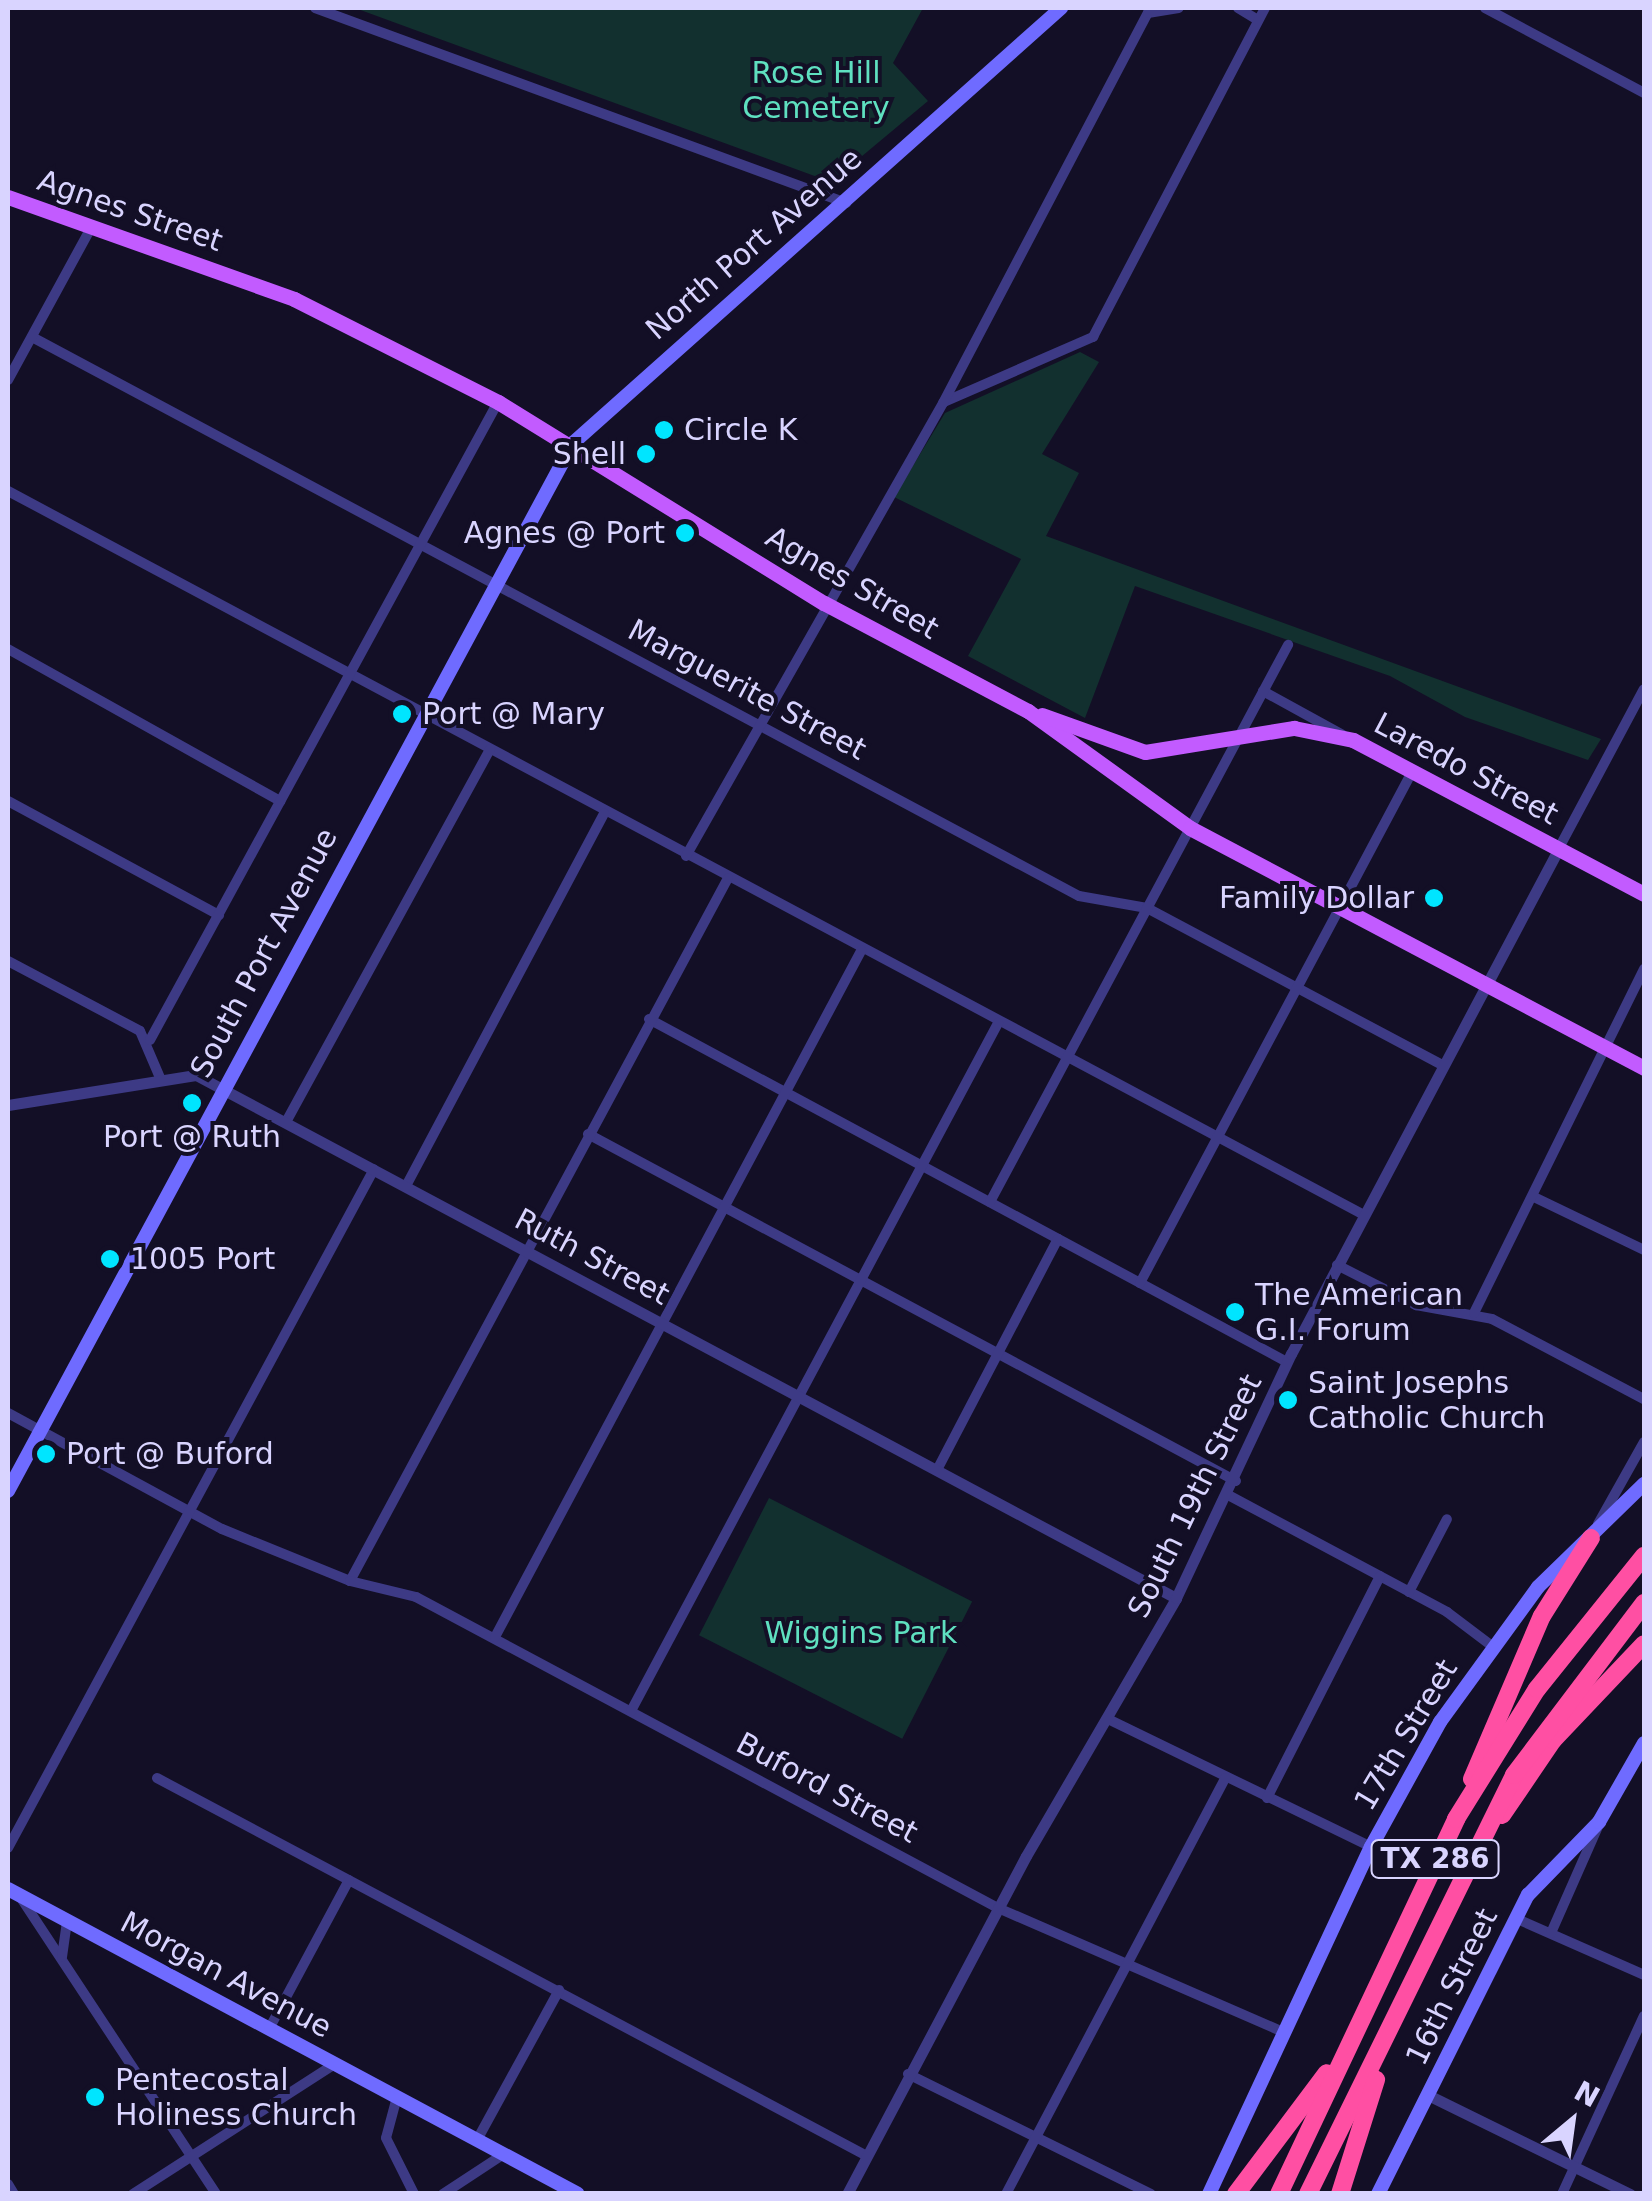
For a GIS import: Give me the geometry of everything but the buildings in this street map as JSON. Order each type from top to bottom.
[{"type":"highway","points":[[1456,1820],[1542,1616],[1590,1538]]},
{"type":"highway","name":"TX 286","points":[[1280,2194],[1456,1820],[1537,1689],[1644,1556]]},
{"type":"highway","name":"TX 286","points":[[1308,2194],[1480,1843],[1552,1716],[1644,1602]]},
{"type":"highway","points":[[1480,1843],[1553,1740],[1644,1644]]},
{"type":"highway","points":[[1236,2194],[1283,2142],[1359,2022]]},
{"type":"highway","points":[[1340,2194],[1395,2023]]},
{"type":"main road","name":"North Port Avenue","points":[[573,442],[1061,8]]},
{"type":"main road","name":"Agnes Street","points":[[8,197],[294,299],[498,402],[573,442],[824,604],[1028,711],[1190,828],[1644,1068]]},
{"type":"main road","name":"South Port Avenue","points":[[8,1491],[573,442]]},
{"type":"main road","points":[[1028,711],[1145,752],[1294,728],[1353,740]]},
{"type":"main road","name":"Laredo Street","points":[[1353,740],[1644,894]]},
{"type":"main road","points":[[1590,1538],[1644,1484]]},
{"type":"main road","name":"17th Street","points":[[1210,2194],[1371,1848],[1492,1646],[1590,1538]]},
{"type":"main road","name":"16th Street","points":[[1378,2194],[1430,2096],[1515,1918],[1599,1822],[1644,1743]]},
{"type":"main road","name":"Morgan Avenue","points":[[14,1893],[578,2194]]},
{"type":"street","points":[[316,8],[846,203]]},
{"type":"street","points":[[686,856],[824,604],[943,403],[1148,13],[1179,8]]},
{"type":"street","points":[[1238,8],[1258,20]]},
{"type":"street","points":[[943,403],[1093,337],[1265,8]]},
{"type":"street","points":[[1485,8],[1644,93]]},
{"type":"street","points":[[8,380],[92,226]]},
{"type":"street","name":"Marguerite Street","points":[[32,336],[1080,896],[1147,908],[1444,1066]]},
{"type":"street","points":[[161,1080],[150,1040],[498,402]]},
{"type":"street","points":[[8,491],[861,951],[1364,1215]]},
{"type":"street","points":[[990,1202],[1288,645]]},
{"type":"street","points":[[8,649],[280,801]]},
{"type":"street","name":"South 19th Street","points":[[847,2194],[998,1908],[1110,1720],[1230,1496],[1287,1362],[1644,688]]},
{"type":"street","name":"Laredo Street","points":[[1264,690],[1353,740]]},
{"type":"street","points":[[286,1122],[490,750]]},
{"type":"street","points":[[1140,1282],[1413,770]]},
{"type":"street","points":[[8,801],[219,915]]},
{"type":"street","points":[[406,1186],[604,812]]},
{"type":"street","points":[[350,1581],[728,878]]},
{"type":"street","points":[[494,1637],[861,951]]},
{"type":"street","points":[[8,961],[150,1040]]},
{"type":"street","points":[[1474,1314],[1536,1198],[1604,1046],[1644,969]]},
{"type":"street","points":[[649,1019],[1287,1362]]},
{"type":"street","points":[[630,1711],[998,1023]]},
{"type":"street","name":"Ruth Street","points":[[8,1104],[196,1075],[1176,1598]]},
{"type":"street","points":[[588,1134],[858,1285],[1236,1482]]},
{"type":"street","points":[[8,1848],[374,1169]]},
{"type":"street","points":[[1536,1198],[1644,1250]]},
{"type":"street","points":[[938,1470],[1058,1238]]},
{"type":"street","points":[[1337,1265],[1416,1306],[1474,1314],[1644,1399]]},
{"type":"street","points":[[8,1413],[190,1512]]},
{"type":"street","name":"17th Street","points":[[1590,1538],[1644,1442]]},
{"type":"street","points":[[1230,1496],[1410,1592],[1492,1646]]},
{"type":"street","name":"Buford Street","points":[[190,1512],[336,1578],[416,1597],[998,1908],[1128,1958],[1286,2033]]},
{"type":"street","points":[[1410,1592],[1447,1519]]},
{"type":"street","points":[[1267,1798],[1380,1576]]},
{"type":"street","points":[[1110,1720],[1371,1848]]},
{"type":"street","points":[[156,1778],[867,2156]]},
{"type":"street","points":[[1006,2194],[1225,1778]]},
{"type":"street","name":"16th Street","points":[[1551,1933],[1599,1822]]},
{"type":"street","points":[[269,2029],[349,1880]]},
{"type":"street","points":[[14,1893],[62,1958],[216,2194]]},
{"type":"street","points":[[1515,1918],[1644,1975]]},
{"type":"street","points":[[62,1958],[67,1921]]},
{"type":"street","points":[[477,2140],[559,1990]]},
{"type":"street","points":[[1562,2194],[1644,2016]]},
{"type":"street","points":[[133,2194],[335,2064]]},
{"type":"street","points":[[908,2074],[1151,2194]]},
{"type":"street","points":[[1430,2096],[1630,2194]]},
{"type":"street","points":[[397,2097],[386,2138],[414,2194]]},
{"type":"street","points":[[444,2194],[504,2154]]},
{"type":"street","points":[[8,2184],[14,2194]]},
{"type":"green space","name":"Rose Hill Cemetery","points":[[355,8],[923,8],[893,63],[928,101],[831,182]]},
{"type":"green space","points":[[1080,352],[1099,362],[1042,454],[1079,473],[1046,536],[1601,739],[1588,760],[1465,717],[1390,676],[1135,586],[1085,718],[968,656],[1021,559],[894,497],[945,413]]},
{"type":"green space","name":"Wiggins Park","points":[[769,1498],[972,1602],[902,1739],[699,1635]]},
{"type":"place","name":"Circle K","points":[[664,430]]},
{"type":"place","name":"Shell","points":[[646,454]]},
{"type":"place","name":"Agnes @ Port","points":[[685,533]]},
{"type":"place","name":"Port @ Mary","points":[[402,714]]},
{"type":"place","name":"Family Dollar","points":[[1434,898]]},
{"type":"place","name":"Port @ Ruth","points":[[192,1103]]},
{"type":"place","name":"1005 Port","points":[[110,1259]]},
{"type":"place","name":"The American G.I. Forum","points":[[1235,1312]]},
{"type":"place","name":"Saint Josephs Catholic Church","points":[[1288,1400]]},
{"type":"place","name":"Port @ Buford","points":[[46,1454]]},
{"type":"place","name":"Pentecostal Holiness Church","points":[[95,2097]]}]
